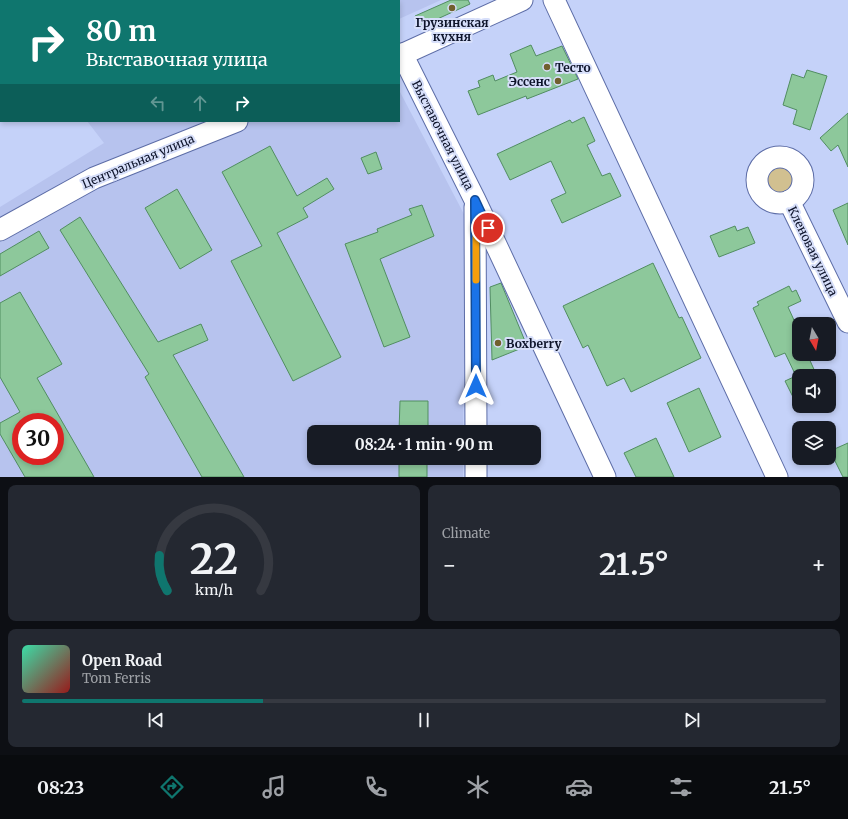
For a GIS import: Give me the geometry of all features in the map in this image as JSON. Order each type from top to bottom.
[{"type":"street","points":[[401,55],[522,0]]},
{"type":"street","points":[[554,0],[777,477]]},
{"type":"street","name":"Выставочная улица","points":[[401,55],[475,200],[605,477]]},
{"type":"street","name":"Центральная улица","points":[[0,230],[94,178],[234,122]]},
{"type":"street","points":[[475,200],[476,425]]},
{"type":"street","name":"Кленовая улица","points":[[789,201],[848,322]]},
{"type":"street","points":[[476,465],[476,477]]},
{"type":"shaded area","points":[[400,0],[441,0],[400,19]]},
{"type":"shaded area","points":[[400,92],[466,218],[463,425],[307,425],[307,465],[463,465],[463,477],[0,477],[0,207],[104,143],[88,122],[400,122]]},
{"type":"shaded area","points":[[779,164],[790,168],[794,179],[790,190],[779,194],[768,190],[764,179],[768,168]]},
{"type":"building","points":[[451,0],[468,0],[470,4],[420,27],[415,16]]},
{"type":"building","name":"Тесто","points":[[531,45],[536,56],[562,46],[578,79],[527,99],[526,96],[478,115],[468,91],[480,87],[478,81],[493,75],[495,81],[517,72],[510,54]]},
{"type":"building","points":[[807,70],[827,76],[810,130],[793,124],[797,110],[783,105],[792,74],[804,78]]},
{"type":"building","points":[[848,113],[848,167],[838,145],[831,151],[820,138]]},
{"type":"building","points":[[584,117],[595,141],[587,145],[602,176],[610,173],[621,196],[562,223],[551,200],[566,193],[551,161],[510,180],[497,154],[570,120],[572,123]]},
{"type":"building","points":[[270,146],[297,196],[327,178],[334,189],[303,208],[308,217],[277,233],[341,357],[293,381],[231,261],[262,246],[222,172]]},
{"type":"building","points":[[376,152],[382,169],[368,174],[361,158]]},
{"type":"building","points":[[177,189],[212,250],[180,269],[145,208]]},
{"type":"building","points":[[848,203],[848,245],[833,210]]},
{"type":"building","points":[[422,205],[434,236],[380,259],[410,337],[384,347],[345,244],[378,232],[377,229],[412,215],[409,209]]},
{"type":"building","points":[[80,217],[158,342],[201,324],[208,340],[173,355],[244,477],[202,477],[145,377],[149,374],[60,230]]},
{"type":"building","points":[[735,226],[737,231],[748,227],[755,243],[719,257],[710,236]]},
{"type":"building","points":[[39,231],[49,248],[0,276],[0,254]]},
{"type":"building","points":[[653,263],[679,318],[682,317],[701,358],[631,392],[624,378],[607,386],[588,345],[583,348],[563,306]]},
{"type":"building","points":[[501,283],[527,346],[492,360],[490,287]]},
{"type":"building","points":[[789,286],[792,292],[796,290],[801,301],[788,307],[793,317],[792,361],[810,361],[814,369],[793,369],[785,353],[775,357],[753,308],[759,305],[757,302]]},
{"type":"building","points":[[20,292],[62,364],[37,378],[57,413],[18,413],[20,412],[0,377],[0,303]]},
{"type":"building","points":[[792,378],[792,395],[785,381]]},
{"type":"building","points":[[699,388],[721,437],[689,452],[667,403]]},
{"type":"building","points":[[400,401],[428,401],[428,425],[399,425]]},
{"type":"building","points":[[12,416],[12,455],[0,434],[0,423]]},
{"type":"building","points":[[64,425],[94,477],[25,477],[18,465],[64,465]]},
{"type":"building","points":[[656,438],[674,477],[636,477],[624,453]]},
{"type":"building","points":[[848,443],[848,477],[843,477],[836,463],[836,448]]},
{"type":"building","points":[[399,465],[427,465],[427,477],[399,477]]},
{"type":"slow traffic","points":[[476,237],[476,280]]},
{"type":"place","name":"Грузинская кухня","points":[[452,8]]},
{"type":"place","name":"Тесто","points":[[547,67]]},
{"type":"place","name":"Эссенс","points":[[558,81]]},
{"type":"place","name":"Boxberry","points":[[498,343]]},
{"type":"route","points":[[476,386],[475,200],[488,228]]}]
